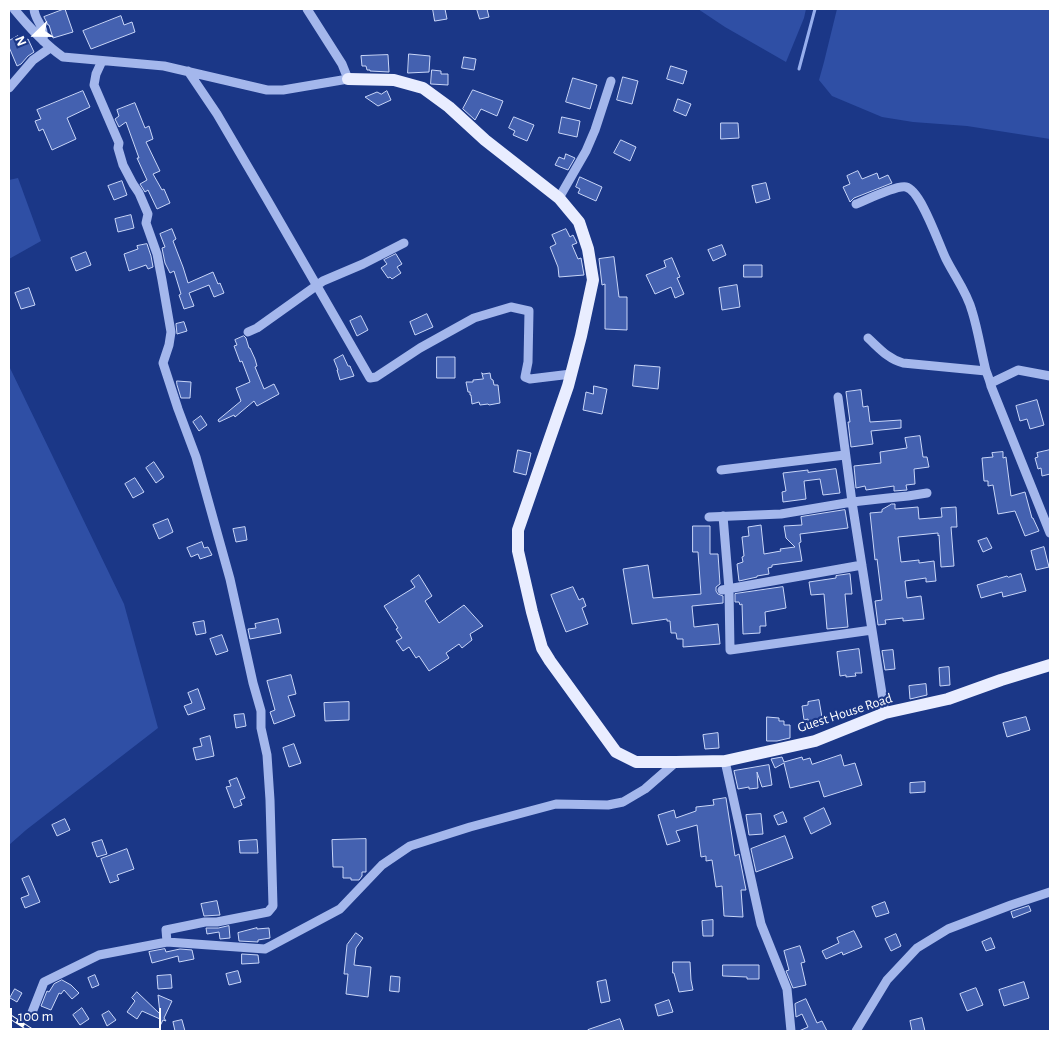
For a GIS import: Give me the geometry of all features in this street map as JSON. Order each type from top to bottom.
[{"type":"main road","points":[[348,79],[394,80],[423,88],[449,107],[485,140],[559,198],[579,222],[588,249],[593,280],[571,374]]},
{"type":"main road","name":"Guest House Road","points":[[571,374],[518,530],[518,551],[542,648],[616,752],[636,762],[725,760],[815,741],[885,713],[948,699],[1001,680],[1050,666]]},
{"type":"street","points":[[14,9],[50,48],[63,57],[164,66],[267,90],[283,90],[348,79],[342,64],[307,9]]},
{"type":"street","points":[[34,9],[45,34],[43,41]]},
{"type":"street","points":[[9,88],[33,60],[50,48]]},
{"type":"street","points":[[102,60],[94,85],[120,143],[118,148],[123,165],[139,193],[148,214],[146,223],[157,254],[171,332],[163,363],[196,457],[230,579],[261,711],[261,728],[267,755],[273,906],[268,912],[166,930],[167,942]]},
{"type":"street","points":[[188,71],[273,210],[370,378],[376,377],[420,348],[474,318],[511,307],[529,311],[528,362],[525,377],[530,379],[571,374]]},
{"type":"street","points":[[559,198],[586,152],[611,82]]},
{"type":"street","points":[[856,204],[904,186],[911,189],[918,199],[946,258],[966,294],[990,383],[1050,533]]},
{"type":"street","points":[[248,332],[323,281],[363,264],[404,243]]},
{"type":"street","points":[[868,338],[885,354],[903,363],[986,371]]},
{"type":"street","points":[[990,383],[1018,370],[1050,376]]},
{"type":"street","points":[[838,397],[845,455],[885,713]]},
{"type":"street","points":[[721,470],[845,455]]},
{"type":"street","points":[[709,516],[781,514],[852,502],[927,493]]},
{"type":"street","points":[[723,516],[725,590],[730,650],[872,630]]},
{"type":"street","points":[[725,590],[862,565]]},
{"type":"street","points":[[725,760],[761,924],[787,989],[790,1031]]},
{"type":"street","points":[[31,1015],[44,982],[99,955],[167,942],[265,949],[340,909],[382,865],[410,846],[470,826],[556,804],[608,805],[622,802],[645,790],[676,762]]},
{"type":"street","points":[[856,1031],[887,980],[917,948],[948,929],[1050,892]]},
{"type":"shaded area","points":[[698,9],[806,9],[786,62]]},
{"type":"shaded area","points":[[837,9],[1050,9],[1050,139],[967,126],[913,122],[882,117],[832,96],[819,80]]},
{"type":"shaded area","points":[[18,178],[41,241],[9,259],[9,180]]},
{"type":"shaded area","points":[[9,366],[124,604],[158,728],[9,845]]},
{"type":"building","points":[[65,9],[73,32],[53,38],[44,17]]},
{"type":"building","points":[[433,9],[445,9],[447,19],[435,21]]},
{"type":"building","points":[[477,9],[487,9],[489,17],[480,19]]},
{"type":"building","points":[[121,16],[124,25],[132,22],[135,32],[91,49],[83,31]]},
{"type":"building","points":[[18,36],[21,43],[28,39],[34,52],[17,66],[9,47],[9,41]]},
{"type":"building","points":[[409,54],[430,56],[429,72],[408,73]]},
{"type":"building","points":[[388,55],[389,72],[370,71],[367,70],[366,66],[362,66],[361,56]]},
{"type":"building","points":[[464,57],[476,59],[474,70],[462,68]]},
{"type":"building","points":[[671,66],[687,71],[683,84],[667,79]]},
{"type":"building","points":[[432,70],[441,71],[441,74],[448,74],[448,85],[431,84]]},
{"type":"building","points":[[623,77],[638,81],[632,104],[617,100]]},
{"type":"building","points":[[573,78],[597,85],[590,109],[566,102]]},
{"type":"building","points":[[473,90],[503,101],[497,116],[481,109],[475,120],[463,109]]},
{"type":"building","points":[[83,91],[90,107],[67,118],[76,139],[52,150],[43,129],[39,131],[35,121],[41,119],[37,110]]},
{"type":"building","points":[[387,91],[391,100],[378,106],[365,97],[377,92],[381,94]]},
{"type":"building","points":[[678,99],[691,104],[686,116],[674,111]]},
{"type":"building","points":[[135,103],[145,128],[149,126],[153,139],[146,142],[160,171],[153,174],[162,190],[164,189],[170,203],[157,209],[148,190],[145,192],[140,184],[147,180],[137,158],[139,158],[126,122],[119,127],[115,119],[119,116],[117,110]]},
{"type":"building","points":[[514,117],[534,125],[527,141],[513,135],[515,131],[509,128]]},
{"type":"building","points":[[562,117],[580,121],[577,137],[559,133]]},
{"type":"building","points":[[721,123],[738,123],[739,138],[721,139]]},
{"type":"building","points":[[621,140],[636,147],[630,161],[614,153]]},
{"type":"building","points":[[566,154],[575,158],[568,170],[555,165],[559,157],[564,159]]},
{"type":"building","points":[[858,171],[862,179],[877,173],[879,179],[888,175],[892,183],[854,198],[850,202],[843,187],[850,184],[847,176]]},
{"type":"building","points":[[580,177],[602,187],[596,201],[578,193],[580,189],[576,187]]},
{"type":"building","points":[[122,181],[127,195],[114,200],[108,186]]},
{"type":"building","points":[[766,183],[770,199],[756,203],[752,186]]},
{"type":"building","points":[[131,215],[134,228],[118,232],[115,219]]},
{"type":"building","points":[[172,229],[176,239],[173,241],[188,283],[213,272],[224,293],[214,297],[209,285],[189,293],[194,306],[184,309],[174,271],[170,273],[165,263],[162,248],[165,247],[160,234]]},
{"type":"building","points":[[566,229],[570,237],[573,235],[577,243],[572,245],[578,259],[581,258],[584,275],[559,277],[558,267],[550,247],[556,244],[552,235]]},
{"type":"building","points":[[147,244],[153,267],[148,269],[146,265],[129,271],[124,254],[138,249],[137,246]]},
{"type":"building","points":[[722,245],[726,255],[713,261],[708,250]]},
{"type":"building","points":[[86,252],[91,265],[76,271],[71,258]]},
{"type":"building","points":[[396,254],[402,264],[397,267],[401,273],[392,279],[388,278],[381,268],[387,264],[384,260]]},
{"type":"building","points":[[614,257],[619,297],[627,297],[627,330],[605,329],[605,284],[602,285],[599,259]]},
{"type":"building","points":[[672,258],[680,277],[677,278],[684,294],[675,298],[671,287],[655,294],[646,275],[666,267],[664,261]]},
{"type":"building","points":[[744,265],[762,265],[762,277],[744,277]]},
{"type":"building","points":[[737,285],[740,307],[722,310],[719,288]]},
{"type":"building","points":[[29,288],[35,305],[21,309],[15,293]]},
{"type":"building","points":[[427,314],[433,327],[415,335],[410,322]]},
{"type":"building","points":[[361,316],[368,330],[357,336],[350,321]]},
{"type":"building","points":[[184,322],[187,331],[177,334],[176,324]]},
{"type":"building","points":[[244,336],[255,359],[257,366],[255,367],[264,389],[274,384],[279,394],[257,406],[254,401],[235,417],[234,415],[219,422],[218,420],[241,401],[236,388],[250,382],[234,346],[237,345],[235,340]]},
{"type":"building","points":[[343,355],[354,376],[340,380],[334,360]]},
{"type":"building","points":[[437,357],[455,357],[455,378],[437,378]]},
{"type":"building","points":[[635,365],[660,367],[658,389],[633,386]]},
{"type":"building","points":[[482,373],[490,373],[494,385],[498,385],[500,403],[480,405],[479,402],[472,404],[466,382],[483,379]]},
{"type":"building","points":[[177,381],[191,382],[190,398],[181,398]]},
{"type":"building","points":[[594,386],[607,389],[602,414],[583,410],[586,392],[593,394]]},
{"type":"building","points":[[861,390],[863,407],[868,406],[870,422],[901,420],[901,428],[871,431],[873,444],[851,447],[846,392]]},
{"type":"building","points":[[1037,400],[1044,425],[1030,429],[1027,419],[1020,421],[1016,406]]},
{"type":"building","points":[[201,416],[207,425],[199,431],[193,422]]},
{"type":"building","points":[[920,436],[923,457],[927,457],[929,467],[914,469],[915,484],[906,485],[907,490],[894,491],[894,486],[866,490],[865,486],[856,488],[854,466],[881,463],[880,452],[907,448],[905,438]]},
{"type":"building","points":[[518,450],[531,453],[526,475],[514,472]]},
{"type":"building","points":[[1050,450],[1050,474],[1042,476],[1041,468],[1038,469],[1035,458],[1038,457],[1037,453]]},
{"type":"building","points":[[1003,452],[1003,458],[1006,457],[1011,496],[1025,492],[1032,518],[1039,531],[1025,536],[1015,511],[998,514],[993,485],[988,486],[988,481],[984,481],[982,458],[993,457],[992,453]]},
{"type":"building","points":[[154,462],[164,477],[156,483],[146,468]]},
{"type":"building","points":[[836,469],[840,493],[823,495],[820,479],[804,481],[806,499],[783,502],[782,492],[786,491],[783,473]]},
{"type":"building","points":[[135,478],[144,492],[133,498],[125,484]]},
{"type":"building","points":[[895,504],[895,509],[918,507],[919,519],[942,517],[941,508],[956,507],[957,527],[951,527],[954,566],[941,567],[938,533],[898,537],[901,562],[919,560],[919,563],[934,561],[936,581],[926,582],[926,578],[905,581],[907,598],[921,596],[924,619],[903,621],[903,618],[885,620],[886,624],[878,625],[875,601],[882,600],[870,513],[882,512],[882,510]]},
{"type":"building","points":[[845,510],[848,528],[800,534],[801,542],[799,543],[802,561],[772,565],[772,567],[768,568],[769,574],[739,581],[737,564],[743,562],[742,537],[749,536],[748,527],[761,525],[764,554],[795,547],[786,538],[784,526],[802,525],[801,517]]},
{"type":"building","points":[[168,519],[173,532],[159,539],[153,525]]},
{"type":"building","points":[[693,526],[710,526],[710,554],[718,554],[720,584],[716,587],[716,591],[723,596],[723,603],[692,606],[694,627],[718,624],[720,644],[683,647],[683,639],[677,639],[676,633],[671,633],[670,621],[667,621],[667,619],[632,624],[623,569],[648,565],[653,598],[701,594],[698,552],[693,552]]},
{"type":"building","points":[[245,527],[247,540],[236,542],[233,529]]},
{"type":"building","points":[[987,538],[992,548],[983,552],[978,541]]},
{"type":"building","points":[[202,542],[204,548],[208,547],[212,555],[200,559],[198,554],[191,557],[187,548]]},
{"type":"building","points":[[1044,547],[1049,567],[1036,570],[1031,551]]},
{"type":"building","points":[[850,574],[852,594],[845,594],[848,627],[827,629],[824,594],[811,595],[809,582]]},
{"type":"building","points":[[1021,574],[1026,591],[1003,597],[1002,592],[981,598],[977,585]]},
{"type":"building","points":[[419,575],[432,596],[425,601],[439,623],[464,605],[483,626],[470,634],[472,640],[462,648],[459,644],[446,653],[449,658],[429,671],[419,656],[416,658],[409,647],[403,651],[396,641],[402,638],[384,606],[415,587],[411,581]]},
{"type":"building","points":[[573,587],[579,600],[583,598],[586,606],[582,608],[588,624],[566,632],[551,595]]},
{"type":"building","points":[[783,587],[786,608],[765,612],[766,626],[760,626],[760,633],[743,634],[742,604],[740,605],[739,602],[735,602],[735,594]]},
{"type":"building","points":[[278,619],[281,633],[250,639],[248,629],[256,628],[255,624]]},
{"type":"building","points":[[204,621],[206,633],[196,635],[193,623]]},
{"type":"building","points":[[222,635],[228,651],[216,655],[210,639]]},
{"type":"building","points":[[859,649],[862,673],[855,673],[856,676],[840,676],[837,652]]},
{"type":"building","points":[[893,650],[895,669],[885,670],[882,651]]},
{"type":"building","points":[[949,667],[950,685],[940,686],[939,668]]},
{"type":"building","points":[[291,675],[296,694],[288,696],[295,716],[274,724],[270,712],[275,710],[267,681]]},
{"type":"building","points":[[926,684],[927,695],[910,699],[909,686]]},
{"type":"building","points":[[198,689],[205,709],[188,715],[184,706],[192,703],[188,693]]},
{"type":"building","points":[[819,700],[823,723],[809,727],[808,719],[804,720],[802,706],[808,705],[808,702]]},
{"type":"building","points":[[349,702],[349,720],[325,721],[324,703]]},
{"type":"building","points":[[244,714],[246,726],[236,728],[234,715]]},
{"type":"building","points":[[767,717],[779,718],[779,721],[784,721],[784,725],[790,725],[790,738],[767,741]]},
{"type":"building","points":[[1026,717],[1030,730],[1007,737],[1003,723]]},
{"type":"building","points":[[718,733],[719,748],[705,749],[703,735]]},
{"type":"building","points":[[210,736],[214,756],[196,760],[193,748],[202,746],[200,739]]},
{"type":"building","points":[[294,744],[301,763],[289,767],[283,748]]},
{"type":"building","points":[[841,755],[844,766],[855,763],[862,785],[824,797],[819,781],[790,788],[784,763],[775,768],[771,759],[782,757],[784,762],[802,757],[803,760],[810,758],[812,764]]},
{"type":"building","points":[[769,765],[772,785],[762,787],[757,772],[758,788],[738,789],[734,771]]},
{"type":"building","points":[[237,778],[245,798],[240,800],[242,805],[234,808],[226,787],[231,786],[229,781]]},
{"type":"building","points":[[925,782],[925,792],[910,793],[910,783]]},
{"type":"building","points":[[726,798],[735,856],[739,854],[746,890],[741,890],[743,917],[724,916],[722,886],[716,887],[712,860],[706,861],[706,856],[701,857],[697,825],[676,831],[680,841],[667,845],[658,815],[674,810],[676,818],[696,811],[696,807],[714,805],[713,800]]},
{"type":"building","points":[[824,808],[831,824],[811,834],[804,818]]},
{"type":"building","points":[[783,812],[787,822],[778,825],[774,816]]},
{"type":"building","points":[[761,814],[763,834],[749,835],[746,815]]},
{"type":"building","points":[[65,819],[70,830],[57,836],[52,825]]},
{"type":"building","points":[[785,836],[793,858],[756,872],[751,849]]},
{"type":"building","points":[[366,839],[366,872],[362,872],[359,880],[343,878],[343,867],[333,867],[332,840]]},
{"type":"building","points":[[102,840],[107,854],[97,857],[92,843]]},
{"type":"building","points":[[257,840],[258,853],[240,853],[239,841]]},
{"type":"building","points":[[127,849],[134,869],[117,875],[119,880],[110,883],[101,859]]},
{"type":"building","points":[[29,876],[40,902],[25,908],[21,898],[29,895],[22,879]]},
{"type":"building","points":[[217,901],[220,915],[204,916],[201,904]]},
{"type":"building","points":[[885,902],[889,913],[876,917],[872,907]]},
{"type":"building","points":[[1029,906],[1031,911],[1013,918],[1011,912]]},
{"type":"building","points":[[713,920],[713,936],[703,936],[702,921]]},
{"type":"building","points":[[229,926],[230,938],[220,939],[219,932],[207,934],[206,928]]},
{"type":"building","points":[[257,928],[269,928],[270,938],[258,940],[258,942],[239,941],[238,933]]},
{"type":"building","points":[[854,931],[862,947],[843,955],[842,952],[826,959],[822,951],[839,943],[837,938]]},
{"type":"building","points":[[356,933],[363,938],[356,948],[354,965],[371,967],[368,997],[346,994],[348,974],[344,974],[347,945]]},
{"type":"building","points":[[896,934],[901,946],[891,951],[885,939]]},
{"type":"building","points":[[991,938],[995,948],[986,951],[982,942]]},
{"type":"building","points":[[800,946],[805,962],[801,963],[806,985],[793,988],[786,971],[789,970],[784,951]]},
{"type":"building","points":[[165,949],[166,952],[180,949],[192,950],[194,959],[179,962],[178,956],[152,963],[149,952]]},
{"type":"building","points":[[242,954],[258,955],[259,963],[242,964]]},
{"type":"building","points":[[673,962],[690,962],[693,990],[679,992],[673,973]]},
{"type":"building","points":[[723,965],[759,965],[759,979],[723,976]]},
{"type":"building","points":[[238,971],[241,982],[229,985],[226,974]]},
{"type":"building","points":[[95,975],[99,985],[92,988],[88,978]]},
{"type":"building","points":[[171,975],[172,988],[158,989],[157,976]]},
{"type":"building","points":[[391,976],[400,977],[399,992],[390,991]]},
{"type":"building","points":[[62,980],[79,993],[72,999],[64,990],[61,994],[59,993],[51,1010],[41,1006],[47,991],[49,992],[54,984]]},
{"type":"building","points":[[606,980],[610,1001],[601,1003],[597,982]]},
{"type":"building","points":[[1024,982],[1029,998],[1004,1006],[999,990]]},
{"type":"building","points":[[976,988],[983,1005],[967,1011],[960,994]]},
{"type":"building","points":[[15,989],[22,993],[17,1002],[10,998]]},
{"type":"building","points":[[137,992],[160,1014],[158,995],[172,1001],[164,1018],[166,1021],[163,1020],[160,1026],[160,1019],[142,1011],[137,1019],[127,1012],[135,1001],[132,998]]},
{"type":"building","points":[[806,999],[817,1023],[822,1021],[827,1031],[799,1031],[808,1027],[802,1014],[796,1017],[795,1004]]},
{"type":"building","points":[[669,1000],[673,1012],[658,1016],[655,1005]]},
{"type":"building","points":[[82,1008],[89,1019],[80,1025],[73,1015]]},
{"type":"building","points":[[109,1011],[116,1020],[107,1026],[102,1015]]},
{"type":"building","points":[[922,1018],[925,1031],[912,1031],[910,1021]]},
{"type":"building","points":[[620,1019],[624,1031],[588,1031],[588,1030]]},
{"type":"building","points":[[182,1020],[185,1031],[175,1031],[173,1022]]},
{"type":"waterway","points":[[799,69],[815,9]]},
{"type":"railway","points":[[9,1016],[32,1031]]}]
